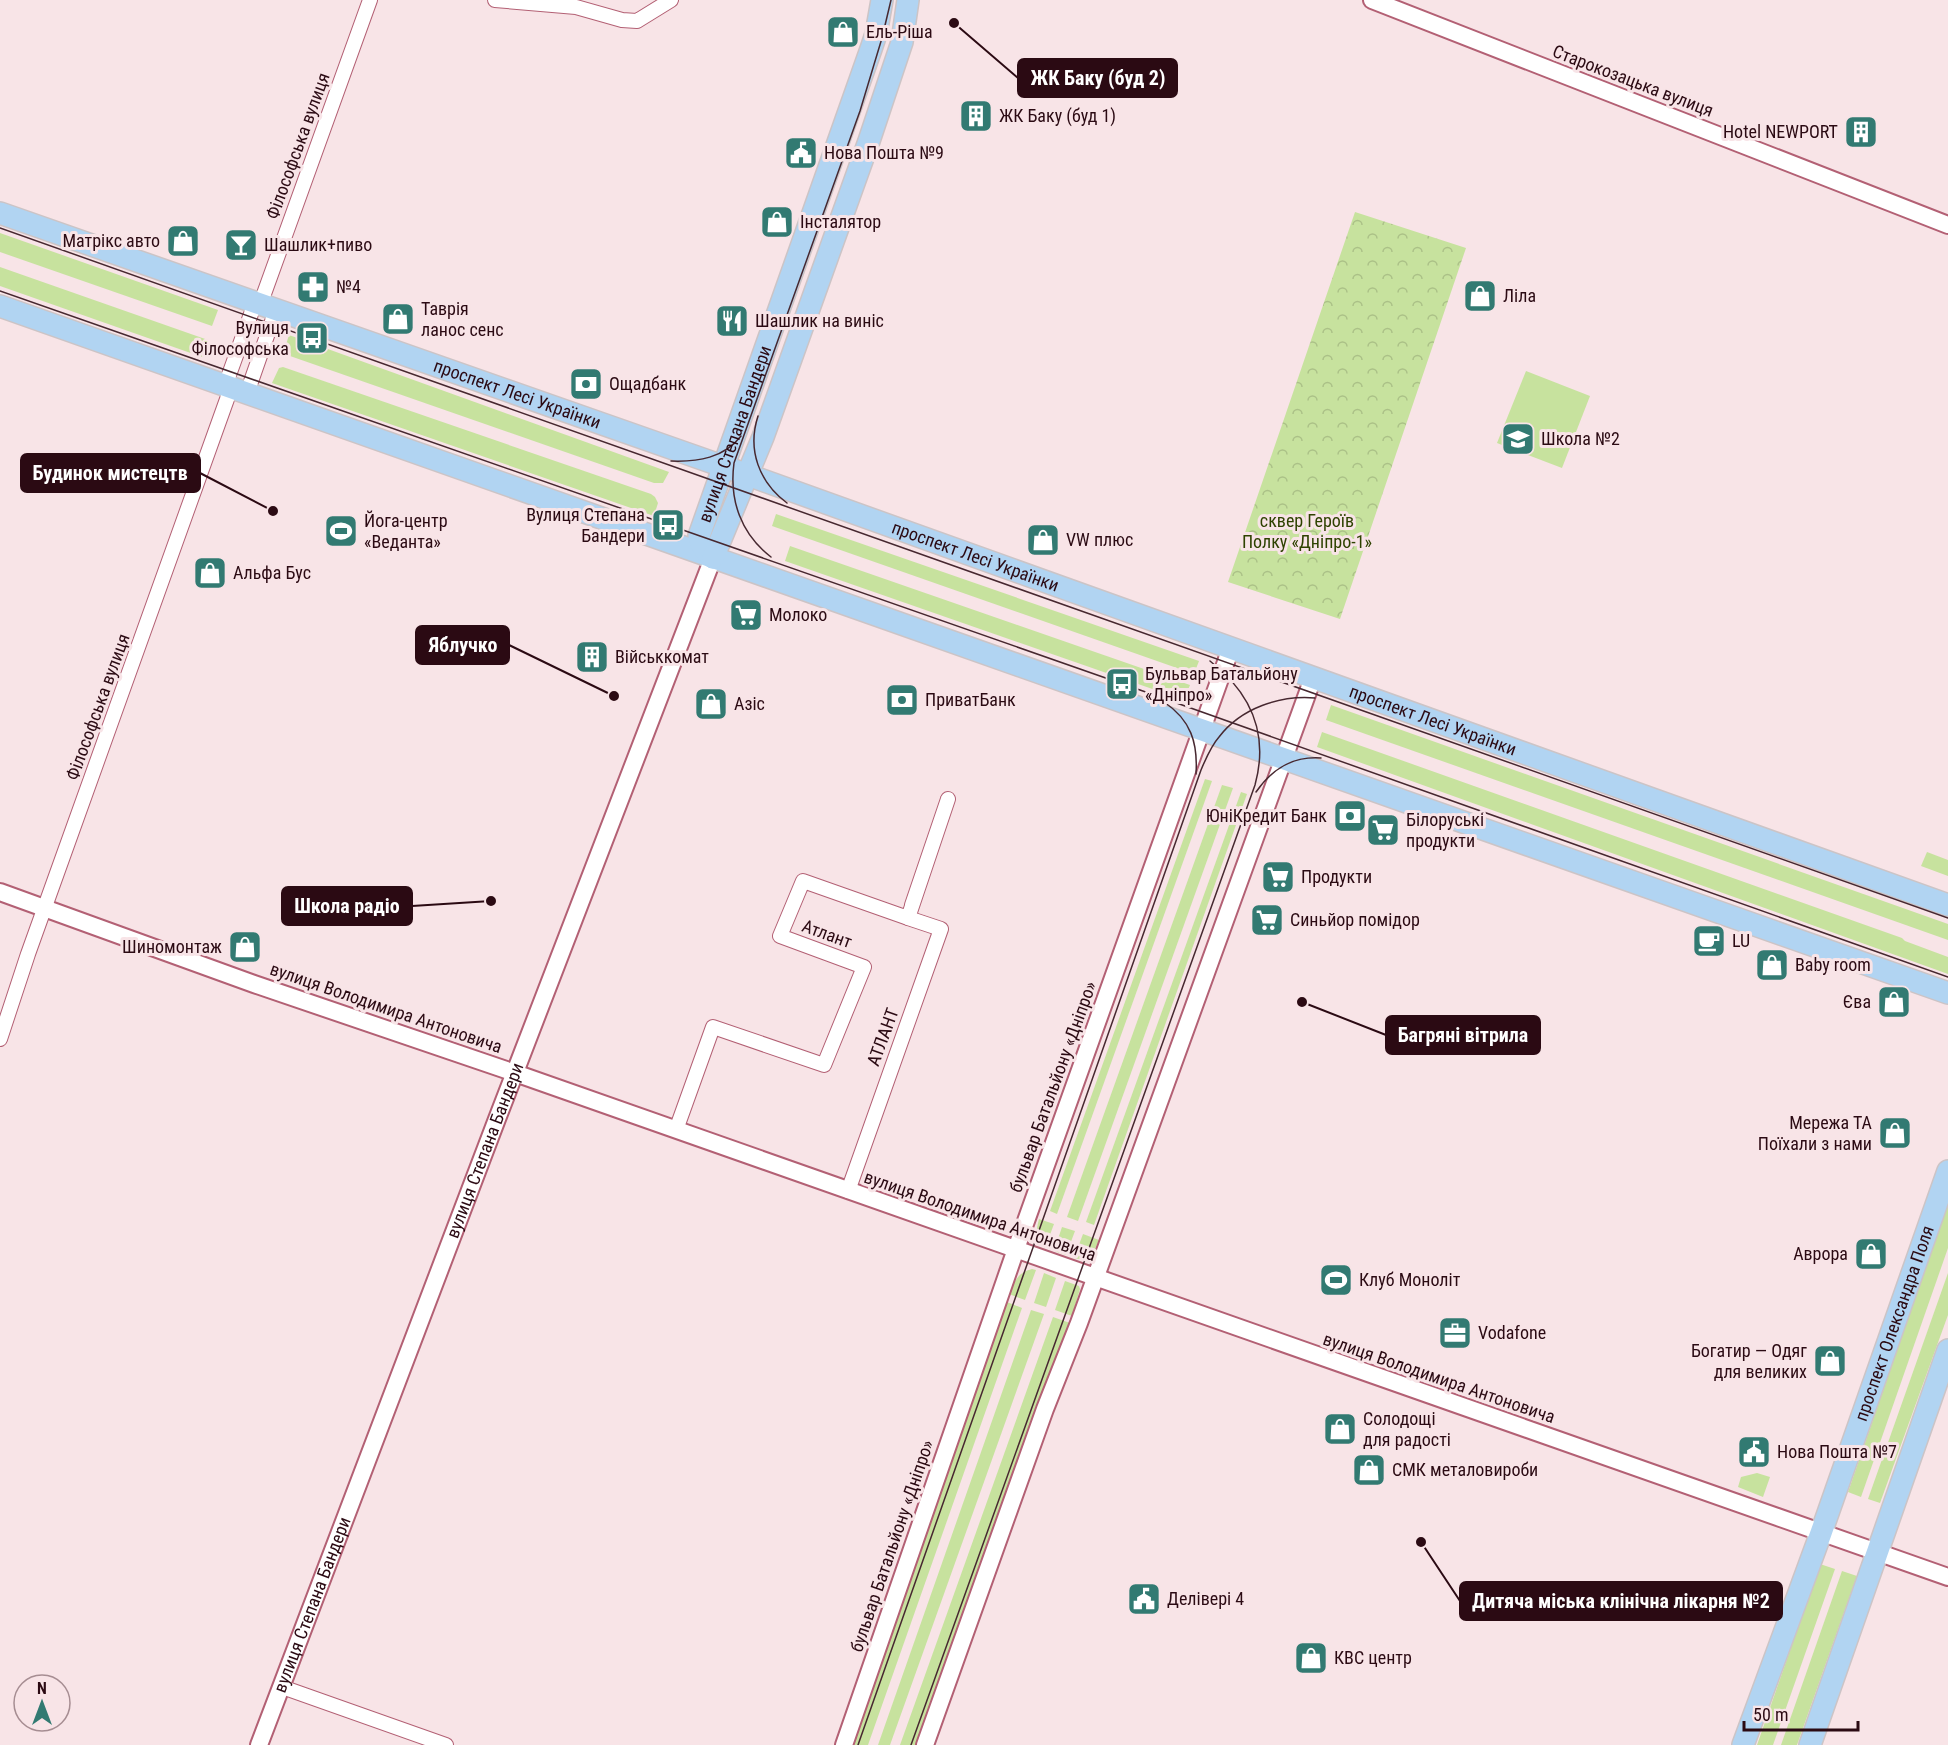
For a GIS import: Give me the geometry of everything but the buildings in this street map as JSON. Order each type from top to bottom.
[{"type":"main road","name":"вулиця Степана Бандери","points":[[882,0],[871,49],[699,536],[705,551],[713,558],[763,437],[902,42],[908,0]]},
{"type":"main road","name":"проспект Лесі Українки","points":[[0,213],[748,474],[1948,905]]},
{"type":"main road","points":[[0,306],[1948,993]]},
{"type":"main road","points":[[680,451],[692,452],[716,447],[725,441],[737,427]]},
{"type":"main road","points":[[763,437],[766,460],[776,477],[804,495]]},
{"type":"main road","name":"проспект Олександра Поля","points":[[1743,1745],[1821,1533],[1948,1171]]},
{"type":"main road","points":[[1810,1745],[1948,1350]]},
{"type":"street","name":"Філософська вулиця","points":[[0,1039],[264,306],[370,0]]},
{"type":"street","points":[[495,0],[576,8],[622,20],[637,21],[671,0]]},
{"type":"street","name":"Старокозацька вулиця","points":[[1372,0],[1948,225]]},
{"type":"street","name":"Філософська вулиця","points":[[234,389],[264,306]]},
{"type":"street","name":"вулиця Степана Бандери","points":[[259,1745],[713,558]]},
{"type":"street","name":"бульвар Батальйону «Дніпро»","points":[[844,1745],[1016,1249],[1231,648]]},
{"type":"street","points":[[925,1745],[1045,1409],[1096,1277],[1313,678]]},
{"type":"street","points":[[948,799],[945,810],[910,911],[941,821],[944,810],[948,799]]},
{"type":"street","name":"Атлант","points":[[676,1130],[713,1026],[824,1065],[864,967],[780,936],[802,881],[910,911]]},
{"type":"street","name":"вулиця Володимира Антоновича","points":[[0,892],[243,980],[515,1073],[1948,1577]]},
{"type":"street","name":"АТЛАНТ","points":[[848,1191],[941,929],[910,911]]},
{"type":"street","points":[[282,1687],[446,1745]]},
{"type":"green space","name":"сквер Героїв Полку «Дніпро-1»","points":[[1355,212],[1466,248],[1340,619],[1228,582]]},
{"type":"green space","points":[[0,233],[218,310],[212,326],[0,252]]},
{"type":"green space","points":[[0,267],[208,340],[202,357],[0,286]]},
{"type":"green space","points":[[289,335],[669,472],[663,483],[654,483],[290,356],[284,351]]},
{"type":"green space","points":[[283,367],[651,494],[658,503],[654,516],[272,383],[279,368]]},
{"type":"green space","points":[[1526,371],[1590,396],[1562,468],[1497,443]]},
{"type":"green space","points":[[776,514],[1199,661],[1194,674],[772,526]]},
{"type":"green space","points":[[790,546],[1190,685],[1184,700],[785,561]]},
{"type":"green space","points":[[1331,705],[1948,924],[1948,940],[1326,720]]},
{"type":"green space","points":[[1322,732],[1902,938],[1948,957],[1948,974],[1317,747]]},
{"type":"green space","points":[[1205,779],[1212,781],[1057,1214],[1050,1211]]},
{"type":"green space","points":[[1222,785],[1233,788],[1078,1221],[1067,1217]]},
{"type":"green space","points":[[1241,792],[1247,794],[1094,1225],[1086,1222]]},
{"type":"green space","points":[[1927,852],[1948,860],[1948,876],[1921,866]]},
{"type":"green space","points":[[1948,1203],[1948,1248],[1861,1497],[1848,1492]]},
{"type":"green space","points":[[1039,1219],[1054,1224],[1045,1248],[1039,1242],[1037,1235]]},
{"type":"green space","points":[[1062,1227],[1075,1231],[1066,1255],[1054,1251]]},
{"type":"green space","points":[[1083,1234],[1099,1240],[1093,1252],[1087,1257],[1074,1258]]},
{"type":"green space","points":[[1032,1269],[1036,1270],[1025,1300],[1009,1294],[1020,1275]]},
{"type":"green space","points":[[1044,1273],[1056,1278],[1046,1307],[1034,1303]]},
{"type":"green space","points":[[1948,1273],[1948,1315],[1880,1503],[1868,1499]]},
{"type":"green space","points":[[1065,1281],[1079,1286],[1080,1289],[1072,1316],[1055,1310]]},
{"type":"green space","points":[[1007,1302],[1022,1308],[868,1745],[850,1745]]},
{"type":"green space","points":[[1031,1310],[1044,1314],[890,1745],[878,1745]]},
{"type":"green space","points":[[1053,1317],[1070,1323],[918,1745],[900,1745]]},
{"type":"green space","points":[[1757,1473],[1770,1477],[1763,1497],[1738,1487],[1741,1477]]},
{"type":"green space","points":[[1820,1564],[1835,1569],[1773,1745],[1757,1745]]},
{"type":"green space","points":[[1842,1571],[1857,1576],[1797,1745],[1781,1745]]},
{"type":"tram line","points":[[771,557],[752,538],[739,515],[733,490],[734,463],[860,111],[891,0]]},
{"type":"tram line","points":[[0,228],[1948,918]]},
{"type":"tram line","points":[[0,291],[1140,690],[1948,977]]},
{"type":"tram line","points":[[758,416],[754,441],[758,464],[769,485],[787,503]]},
{"type":"tram line","points":[[671,461],[691,461],[710,457],[727,449],[741,436]]},
{"type":"tram line","points":[[911,1745],[1255,785],[1260,749],[1253,716],[1236,687],[1210,661]]},
{"type":"tram line","points":[[858,1745],[1201,770],[1214,744],[1238,718],[1275,701],[1315,698]]},
{"type":"tram line","points":[[1164,702],[1181,716],[1191,733],[1196,752],[1196,774]]},
{"type":"tram line","points":[[1256,792],[1269,777],[1284,766],[1301,759],[1321,758]]},
{"type":"place","name":"ЖК Баку (буд 2)","points":[[954,23]]},
{"type":"place","name":"Ель-Ріша","points":[[843,32]]},
{"type":"place","name":"ЖК Баку (буд 1)","points":[[976,116]]},
{"type":"place","name":"Hotel NEWPORT","points":[[1861,132]]},
{"type":"place","name":"Нова Пошта №9","points":[[801,153]]},
{"type":"place","name":"Інсталятор","points":[[777,222]]},
{"type":"place","name":"Матрікс авто","points":[[183,241]]},
{"type":"place","name":"Шашлик+пиво","points":[[241,245]]},
{"type":"place","name":"№4","points":[[313,287]]},
{"type":"place","name":"Ліла","points":[[1480,296]]},
{"type":"place","name":"Таврія ланос сенс","points":[[398,319]]},
{"type":"place","name":"Шашлик на виніс","points":[[732,321]]},
{"type":"place","name":"Вулиця Філософська","points":[[312,338]]},
{"type":"place","name":"Ощадбанк","points":[[586,384]]},
{"type":"place","name":"Школа №2","points":[[1518,439]]},
{"type":"place","name":"Будинок мистецтв","points":[[273,511]]},
{"type":"place","name":"Вулиця Степана Бандери","points":[[668,525]]},
{"type":"place","name":"Йога-центр «Веданта»","points":[[341,531]]},
{"type":"place","name":"VW плюс","points":[[1043,540]]},
{"type":"place","name":"Альфа Бус","points":[[210,573]]},
{"type":"place","name":"Молоко","points":[[746,615]]},
{"type":"place","name":"Військкомат","points":[[592,657]]},
{"type":"place","name":"Бульвар Батальйону «Дніпро»","points":[[1122,684]]},
{"type":"place","name":"Яблучко","points":[[614,696]]},
{"type":"place","name":"ПриватБанк","points":[[902,700]]},
{"type":"place","name":"Азіс","points":[[711,704]]},
{"type":"place","name":"ЮніКредит Банк","points":[[1350,816]]},
{"type":"place","name":"Білоруські продукти","points":[[1383,830]]},
{"type":"place","name":"Продукти","points":[[1278,877]]},
{"type":"place","name":"Школа радіо","points":[[491,901]]},
{"type":"place","name":"Синьйор помідор","points":[[1267,920]]},
{"type":"place","name":"LU","points":[[1709,941]]},
{"type":"place","name":"Шиномонтаж","points":[[245,947]]},
{"type":"place","name":"Baby room","points":[[1772,965]]},
{"type":"place","name":"Багряні вітрила","points":[[1302,1002]]},
{"type":"place","name":"Єва","points":[[1894,1002]]},
{"type":"place","name":"Мережа ТА Поїхали з нами","points":[[1895,1133]]},
{"type":"place","name":"Аврора","points":[[1871,1254]]},
{"type":"place","name":"Клуб Моноліт","points":[[1336,1280]]},
{"type":"place","name":"Vodafone","points":[[1455,1333]]},
{"type":"place","name":"Богатир — Одяг для великих","points":[[1830,1361]]},
{"type":"place","name":"Солодощі для радості","points":[[1340,1429]]},
{"type":"place","name":"Нова Пошта №7","points":[[1754,1452]]},
{"type":"place","name":"СМК металовироби","points":[[1369,1470]]},
{"type":"place","name":"Дитяча міська клінічна лікарня №2","points":[[1421,1542]]},
{"type":"place","name":"Делівері 4","points":[[1144,1599]]},
{"type":"place","name":"КВС центр","points":[[1311,1658]]}]
